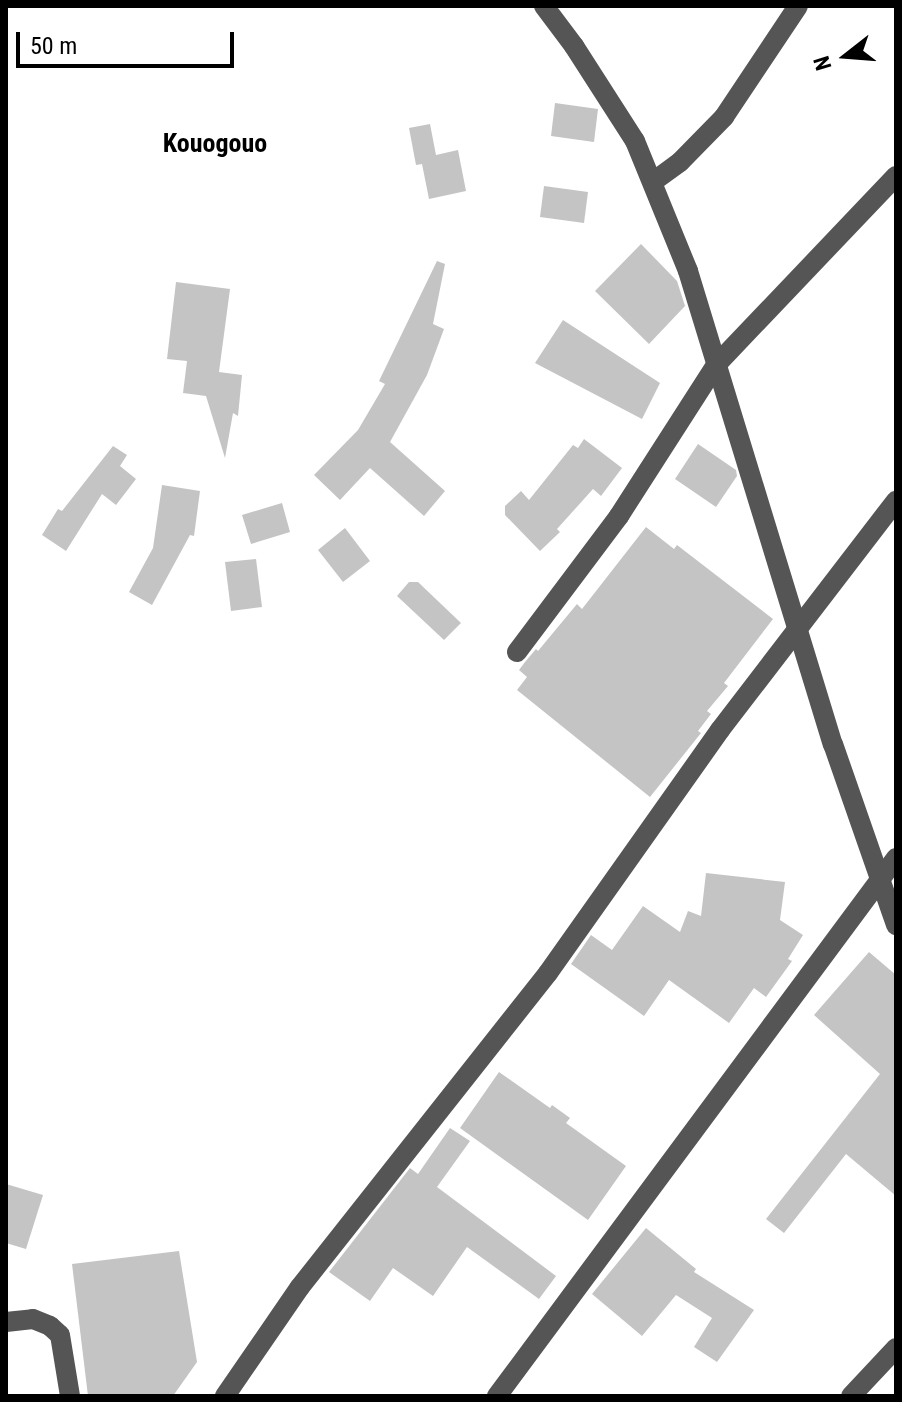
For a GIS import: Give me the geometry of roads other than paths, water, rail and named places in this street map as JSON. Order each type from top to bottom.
[{"type":"street","points":[[544,6],[574,46],[635,141],[654,181],[688,271],[833,744],[896,925]]},
{"type":"street","points":[[654,181],[680,162],[724,117],[798,6]]},
{"type":"street","points":[[517,652],[619,516],[716,365],[896,176]]},
{"type":"street","points":[[225,1396],[300,1287],[548,973],[797,627],[896,501]]},
{"type":"street","points":[[497,1396],[896,858]]},
{"type":"street","points":[[6,1322],[33,1319],[50,1326],[60,1335],[70,1396]]},
{"type":"street","points":[[851,1396],[896,1348]]},
{"type":"district","name":"Kouogouo","points":[[215,144]]}]
